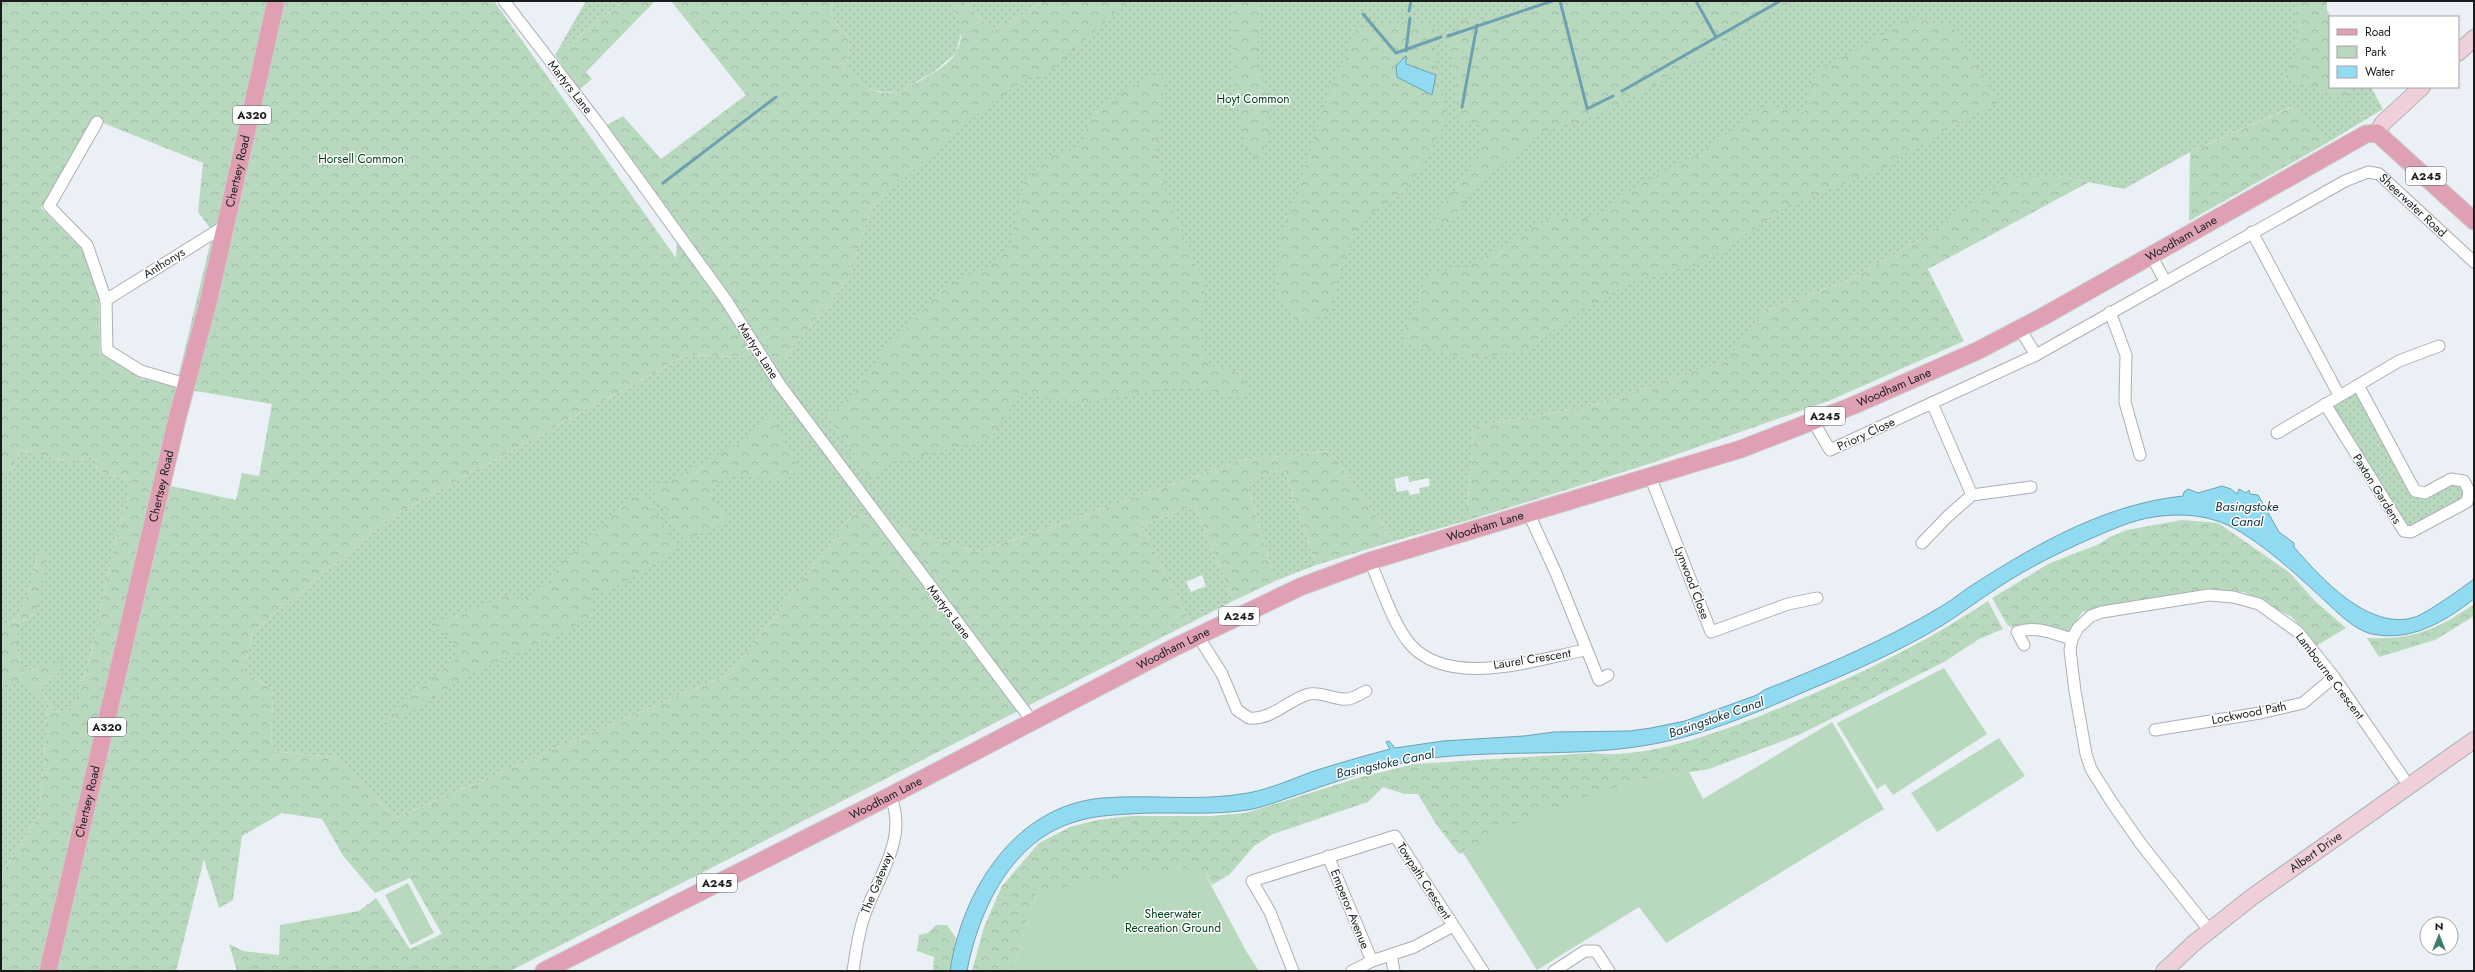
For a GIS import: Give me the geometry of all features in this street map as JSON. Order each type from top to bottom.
[{"type":"main road","name":"Chertsey Road","points":[[48,971],[186,384],[209,299],[223,227],[249,128],[276,1]]},
{"type":"main road","name":"A245","points":[[2377,133],[2474,222]]},
{"type":"main road","name":"Woodham Lane","points":[[544,971],[890,796],[1038,717],[1198,636],[1300,587],[1370,561],[1528,512],[1741,449],[1813,421],[1978,350],[2020,329],[2366,134],[2377,133]]},
{"type":"street","name":"Martyrs Lane","points":[[504,1],[598,123],[726,300],[780,385],[1014,699],[1038,717]]},
{"type":"street","points":[[2459,52],[2474,38]]},
{"type":"street","points":[[2377,133],[2383,123],[2421,88]]},
{"type":"street","points":[[97,122],[49,206],[87,244],[106,300],[107,350],[141,371],[186,384]]},
{"type":"street","name":"Sheerwater Road","points":[[2252,232],[2344,181],[2368,172],[2380,174],[2474,262]]},
{"type":"street","name":"Anthonys","points":[[106,300],[223,227]]},
{"type":"street","points":[[2151,255],[2165,281],[2252,232],[2340,395]]},
{"type":"street","name":"Priory Close","points":[[1813,421],[1830,450],[2036,354],[2165,281]]},
{"type":"street","points":[[2110,312],[2126,356],[2125,402],[2140,455]]},
{"type":"street","points":[[2020,329],[2036,354]]},
{"type":"street","points":[[2277,433],[2399,361],[2439,346]]},
{"type":"street","name":"Paxton Gardens","points":[[2325,404],[2404,531],[2411,532],[2466,502],[2469,491],[2464,481],[2452,479],[2425,493],[2414,491],[2358,385]]},
{"type":"street","points":[[1932,403],[1972,495]]},
{"type":"street","name":"Lynwood Close","points":[[1650,476],[1711,632],[1788,604],[1817,598]]},
{"type":"street","points":[[1922,543],[1948,516],[1972,495],[2031,488]]},
{"type":"street","name":"Laurel Crescent","points":[[1528,512],[1556,573],[1585,650],[1599,680],[1608,675]]},
{"type":"street","name":"Laurel Crescent","points":[[1370,561],[1402,633],[1419,652],[1436,663],[1455,668],[1506,666],[1585,650]]},
{"type":"street","name":"Lambourne Crescent","points":[[2072,639],[2085,621],[2102,612],[2209,595],[2233,597],[2259,604],[2282,619],[2298,632],[2334,677],[2410,786]]},
{"type":"street","points":[[2024,645],[2017,632],[2022,630],[2037,629],[2072,639],[2070,658],[2082,736],[2091,769],[2141,844],[2209,930]]},
{"type":"street","points":[[1198,636],[1222,674],[1237,710],[1249,718],[1267,716],[1299,697],[1312,694],[1351,698],[1366,691]]},
{"type":"street","name":"Lockwood Path","points":[[2155,730],[2260,713],[2303,703],[2334,677]]},
{"type":"street","name":"Albert Drive","points":[[2164,971],[2209,930],[2252,897],[2474,740]]},
{"type":"street","name":"The Gateway","points":[[853,971],[861,926],[896,832],[896,812],[890,796]]},
{"type":"street","name":"Towpath Crescent","points":[[1293,971],[1270,912],[1252,881],[1395,836],[1483,971]]},
{"type":"street","name":"Emperor Avenue","points":[[1328,856],[1372,961]]},
{"type":"street","points":[[1352,971],[1372,961],[1414,947],[1453,926]]},
{"type":"street","points":[[1554,971],[1585,951],[1596,951],[1609,971]]},
{"type":"street","points":[[1391,955],[1394,971]]},
{"type":"green space","name":"Horsell Common","points":[[1,1],[494,1],[676,258],[678,224],[605,126],[623,116],[661,159],[746,95],[671,1],[833,1],[831,14],[836,24],[847,35],[850,51],[844,68],[871,89],[882,93],[889,93],[911,86],[934,73],[944,66],[956,53],[959,47],[961,30],[954,9],[956,3],[965,3],[994,31],[1043,1],[1128,1],[1047,74],[1026,78],[956,131],[871,210],[848,280],[784,358],[687,355],[396,514],[253,632],[243,672],[273,689],[271,751],[334,757],[395,818],[731,673],[854,513],[979,552],[1242,460],[1330,451],[1394,541],[1316,565],[1284,468],[1247,483],[1275,581],[1233,601],[1194,505],[1142,525],[1190,623],[510,971],[237,971],[229,944],[243,951],[279,955],[280,925],[359,911],[376,898],[410,949],[442,934],[410,878],[375,893],[344,857],[322,819],[282,813],[242,836],[233,900],[219,908],[204,859],[176,971],[1,971],[1,875],[39,815],[47,724],[46,701],[20,679],[1,686],[1,625],[17,619],[30,588],[38,552],[47,554],[41,591],[35,614],[18,624],[18,651],[22,673],[61,661],[58,674],[40,688],[54,712],[73,710],[91,654],[115,542],[132,481],[96,471],[97,461],[89,456],[73,463],[20,450],[13,469],[1,471]],"holes":[[[93,119],[203,163],[198,212],[213,232],[176,386],[142,379],[100,353],[99,292],[82,249],[41,208]],[[190,390],[272,404],[259,476],[242,473],[236,500],[171,486]]]},
{"type":"green space","points":[[586,1],[623,1],[555,55]]},
{"type":"green space","points":[[623,1],[655,1],[586,72],[592,79],[579,90],[555,55]]},
{"type":"green space","points":[[833,1],[1043,1],[994,31],[965,3],[954,9],[962,29],[956,53],[934,72],[901,91],[884,93],[862,86],[844,68],[850,51],[847,35],[836,24],[831,14]]},
{"type":"green space","points":[[1092,1],[2322,1],[2330,16],[2329,16],[2329,88],[2372,88],[2383,109],[2327,143],[2293,106],[2190,152],[2124,189],[2057,176],[1924,237],[1849,280],[1764,311],[1726,361],[1590,406],[1474,427],[1466,521],[1394,541],[1330,451],[1242,460],[979,552],[854,513],[731,673],[395,818],[334,757],[271,751],[273,689],[243,672],[253,632],[396,514],[687,355],[784,358],[848,280],[871,210]],"holes":[[[1408,476],[1409,482],[1429,478],[1430,486],[1419,488],[1420,493],[1410,495],[1408,490],[1397,492],[1394,479]]]},
{"type":"green space","name":"Hoyt Common","points":[[1233,1],[1260,1],[1257,68],[1269,94],[1270,128],[1261,162],[1245,147],[1233,81]]},
{"type":"green space","points":[[1540,1],[1792,1],[1649,89],[1591,117],[1540,133],[1480,184],[1448,223],[1428,229],[1479,153],[1481,124],[1458,121],[1455,80],[1448,39],[1464,20],[1525,15]]},
{"type":"green space","points":[[2297,1],[2327,1],[2327,11],[2330,16],[2329,16],[2329,88],[2354,88],[2345,101],[2312,86],[2284,80],[2297,54]]},
{"type":"green space","points":[[1911,18],[1952,27],[1999,101],[1874,172],[1789,205],[1708,261],[1632,282],[1565,321],[1531,350],[1470,359],[1402,342],[1427,274],[1470,266],[1553,216],[1592,219],[1636,186],[1699,154],[1765,105],[1804,112],[1815,73]]},
{"type":"green space","points":[[1402,22],[1435,27],[1436,55],[1447,119],[1424,164],[1403,193],[1361,220],[1343,260],[1329,316],[1295,320],[1276,292],[1280,241],[1329,93],[1357,28]]},
{"type":"green space","points":[[1150,77],[1166,77],[1161,104],[1157,151],[1167,196],[1205,287],[1200,326],[1207,364],[1239,373],[1249,388],[1243,399],[1204,389],[1165,389],[1079,404],[1066,399],[1041,397],[1023,389],[991,439],[886,465],[872,479],[825,414],[842,407],[885,350],[948,284],[988,267],[1011,242],[1024,181],[1048,156],[1080,148],[1093,110]]},
{"type":"green space","points":[[2294,106],[2327,143],[2189,221],[2190,152]]},
{"type":"green space","points":[[2009,176],[2057,176],[2089,182],[1928,269],[1964,341],[1831,400],[1652,463],[1466,521],[1474,427],[1590,406],[1725,361],[1764,311],[1849,280],[1924,237]]},
{"type":"green space","points":[[2358,385],[2414,491],[2464,481],[2467,502],[2411,532],[2325,404]]},
{"type":"green space","points":[[771,416],[800,470],[781,481],[733,474],[708,489],[728,521],[684,541],[650,487],[666,483],[743,441]]},
{"type":"green space","points":[[20,450],[73,463],[89,456],[97,461],[96,471],[132,481],[115,542],[91,654],[73,710],[54,712],[40,688],[58,674],[33,669],[21,674],[18,651],[18,624],[35,614],[38,552],[30,588],[17,619],[1,625],[1,471],[13,469]]},
{"type":"green space","points":[[1284,468],[1316,565],[1275,581],[1247,483]]},
{"type":"green space","points":[[642,492],[678,547],[625,582],[613,588],[589,595],[594,615],[551,639],[472,673],[419,707],[382,726],[401,702],[460,656],[452,638],[428,624],[467,612],[503,596],[523,599],[552,583],[557,566],[589,540],[623,505]]},
{"type":"green space","points":[[1194,505],[1233,601],[1190,623],[1142,525]],"holes":[[[1202,575],[1206,586],[1191,592],[1186,582]]]},
{"type":"green space","points":[[2182,520],[2218,523],[2290,573],[2315,601],[2346,628],[2316,646],[2292,617],[2244,592],[2211,590],[2082,612],[2070,633],[2008,626],[1992,598],[2050,563],[2097,545],[2110,537],[2127,530]]},
{"type":"green space","points":[[1988,601],[2003,629],[1979,639],[1944,662],[1801,734],[1709,769],[1634,781],[1459,854],[1436,824],[1418,794],[1404,794],[1383,787],[1368,802],[1273,834],[1254,846],[1230,874],[1212,885],[1205,874],[1037,892],[1012,971],[972,971],[984,927],[1002,886],[1039,843],[1070,827],[1097,820],[1131,816],[1211,816],[1246,813],[1361,777],[1415,764],[1592,753],[1634,753],[1657,749],[1703,737],[1725,729],[1765,714],[1851,677],[1935,634]]},
{"type":"green space","points":[[2474,604],[2474,616],[2435,640],[2379,657],[2367,638],[2398,637],[2424,632],[2448,621]]},
{"type":"green space","points":[[1944,668],[1987,734],[1893,795],[1885,784],[1877,789],[1837,723]]},
{"type":"green space","points":[[20,678],[46,701],[47,724],[39,815],[1,875],[1,686]]},
{"type":"green space","points":[[1832,722],[1884,809],[1666,943],[1639,907],[1537,970],[1462,851],[1528,818],[1634,781],[1689,772],[1703,799]]},
{"type":"green space","points":[[1999,738],[2025,776],[1937,832],[1911,793]]},
{"type":"green space","name":"Sheerwater Recreation Ground","points":[[1182,868],[1205,874],[1246,951],[1259,971],[1012,971],[1037,892]]},
{"type":"green space","points":[[408,883],[434,933],[411,945],[385,895]]},
{"type":"green space","points":[[936,925],[947,925],[956,938],[950,971],[933,971],[934,957],[917,951],[919,935],[928,933]]},
{"type":"water","points":[[1406,56],[1406,64],[1436,75],[1432,95],[1397,77],[1396,66]]},
{"type":"water","name":"Basingstoke Canal","points":[[2222,486],[2231,489],[2237,494],[2239,489],[2246,493],[2249,490],[2250,494],[2258,495],[2279,532],[2294,543],[2294,547],[2317,573],[2347,599],[2380,617],[2398,620],[2420,615],[2436,606],[2474,579],[2474,599],[2439,622],[2414,633],[2386,636],[2372,634],[2352,625],[2272,554],[2242,533],[2227,525],[2207,518],[2184,515],[2146,518],[2078,544],[2043,561],[1999,587],[1943,625],[1875,661],[1745,717],[1684,737],[1614,750],[1469,755],[1412,761],[1368,771],[1248,810],[1218,813],[1123,814],[1078,821],[1055,830],[1034,843],[1017,860],[1002,880],[990,901],[980,924],[967,971],[950,971],[956,941],[966,911],[980,883],[998,858],[1018,835],[1043,817],[1071,804],[1102,798],[1211,797],[1248,793],[1273,786],[1323,768],[1390,749],[1386,742],[1389,741],[1395,748],[1443,741],[1524,736],[1554,732],[1630,731],[1685,721],[1757,695],[1764,690],[1810,672],[1877,641],[1942,606],[2025,553],[2075,527],[2128,507],[2155,500],[2183,496],[2184,492],[2188,489],[2198,493]]},
{"type":"waterway","points":[[1409,11],[1411,1]]},
{"type":"waterway","points":[[1448,36],[1552,1]]},
{"type":"waterway","points":[[1560,1],[1587,108]]},
{"type":"waterway","points":[[1696,1],[1716,37]]},
{"type":"waterway","points":[[1622,91],[1780,1]]},
{"type":"waterway","points":[[1363,14],[1396,53],[1441,37]]},
{"type":"waterway","points":[[1406,51],[1410,18]]},
{"type":"waterway","points":[[1462,107],[1477,25]]},
{"type":"waterway","points":[[1587,109],[1613,96]]},
{"type":"waterway","points":[[663,183],[776,97]]}]
